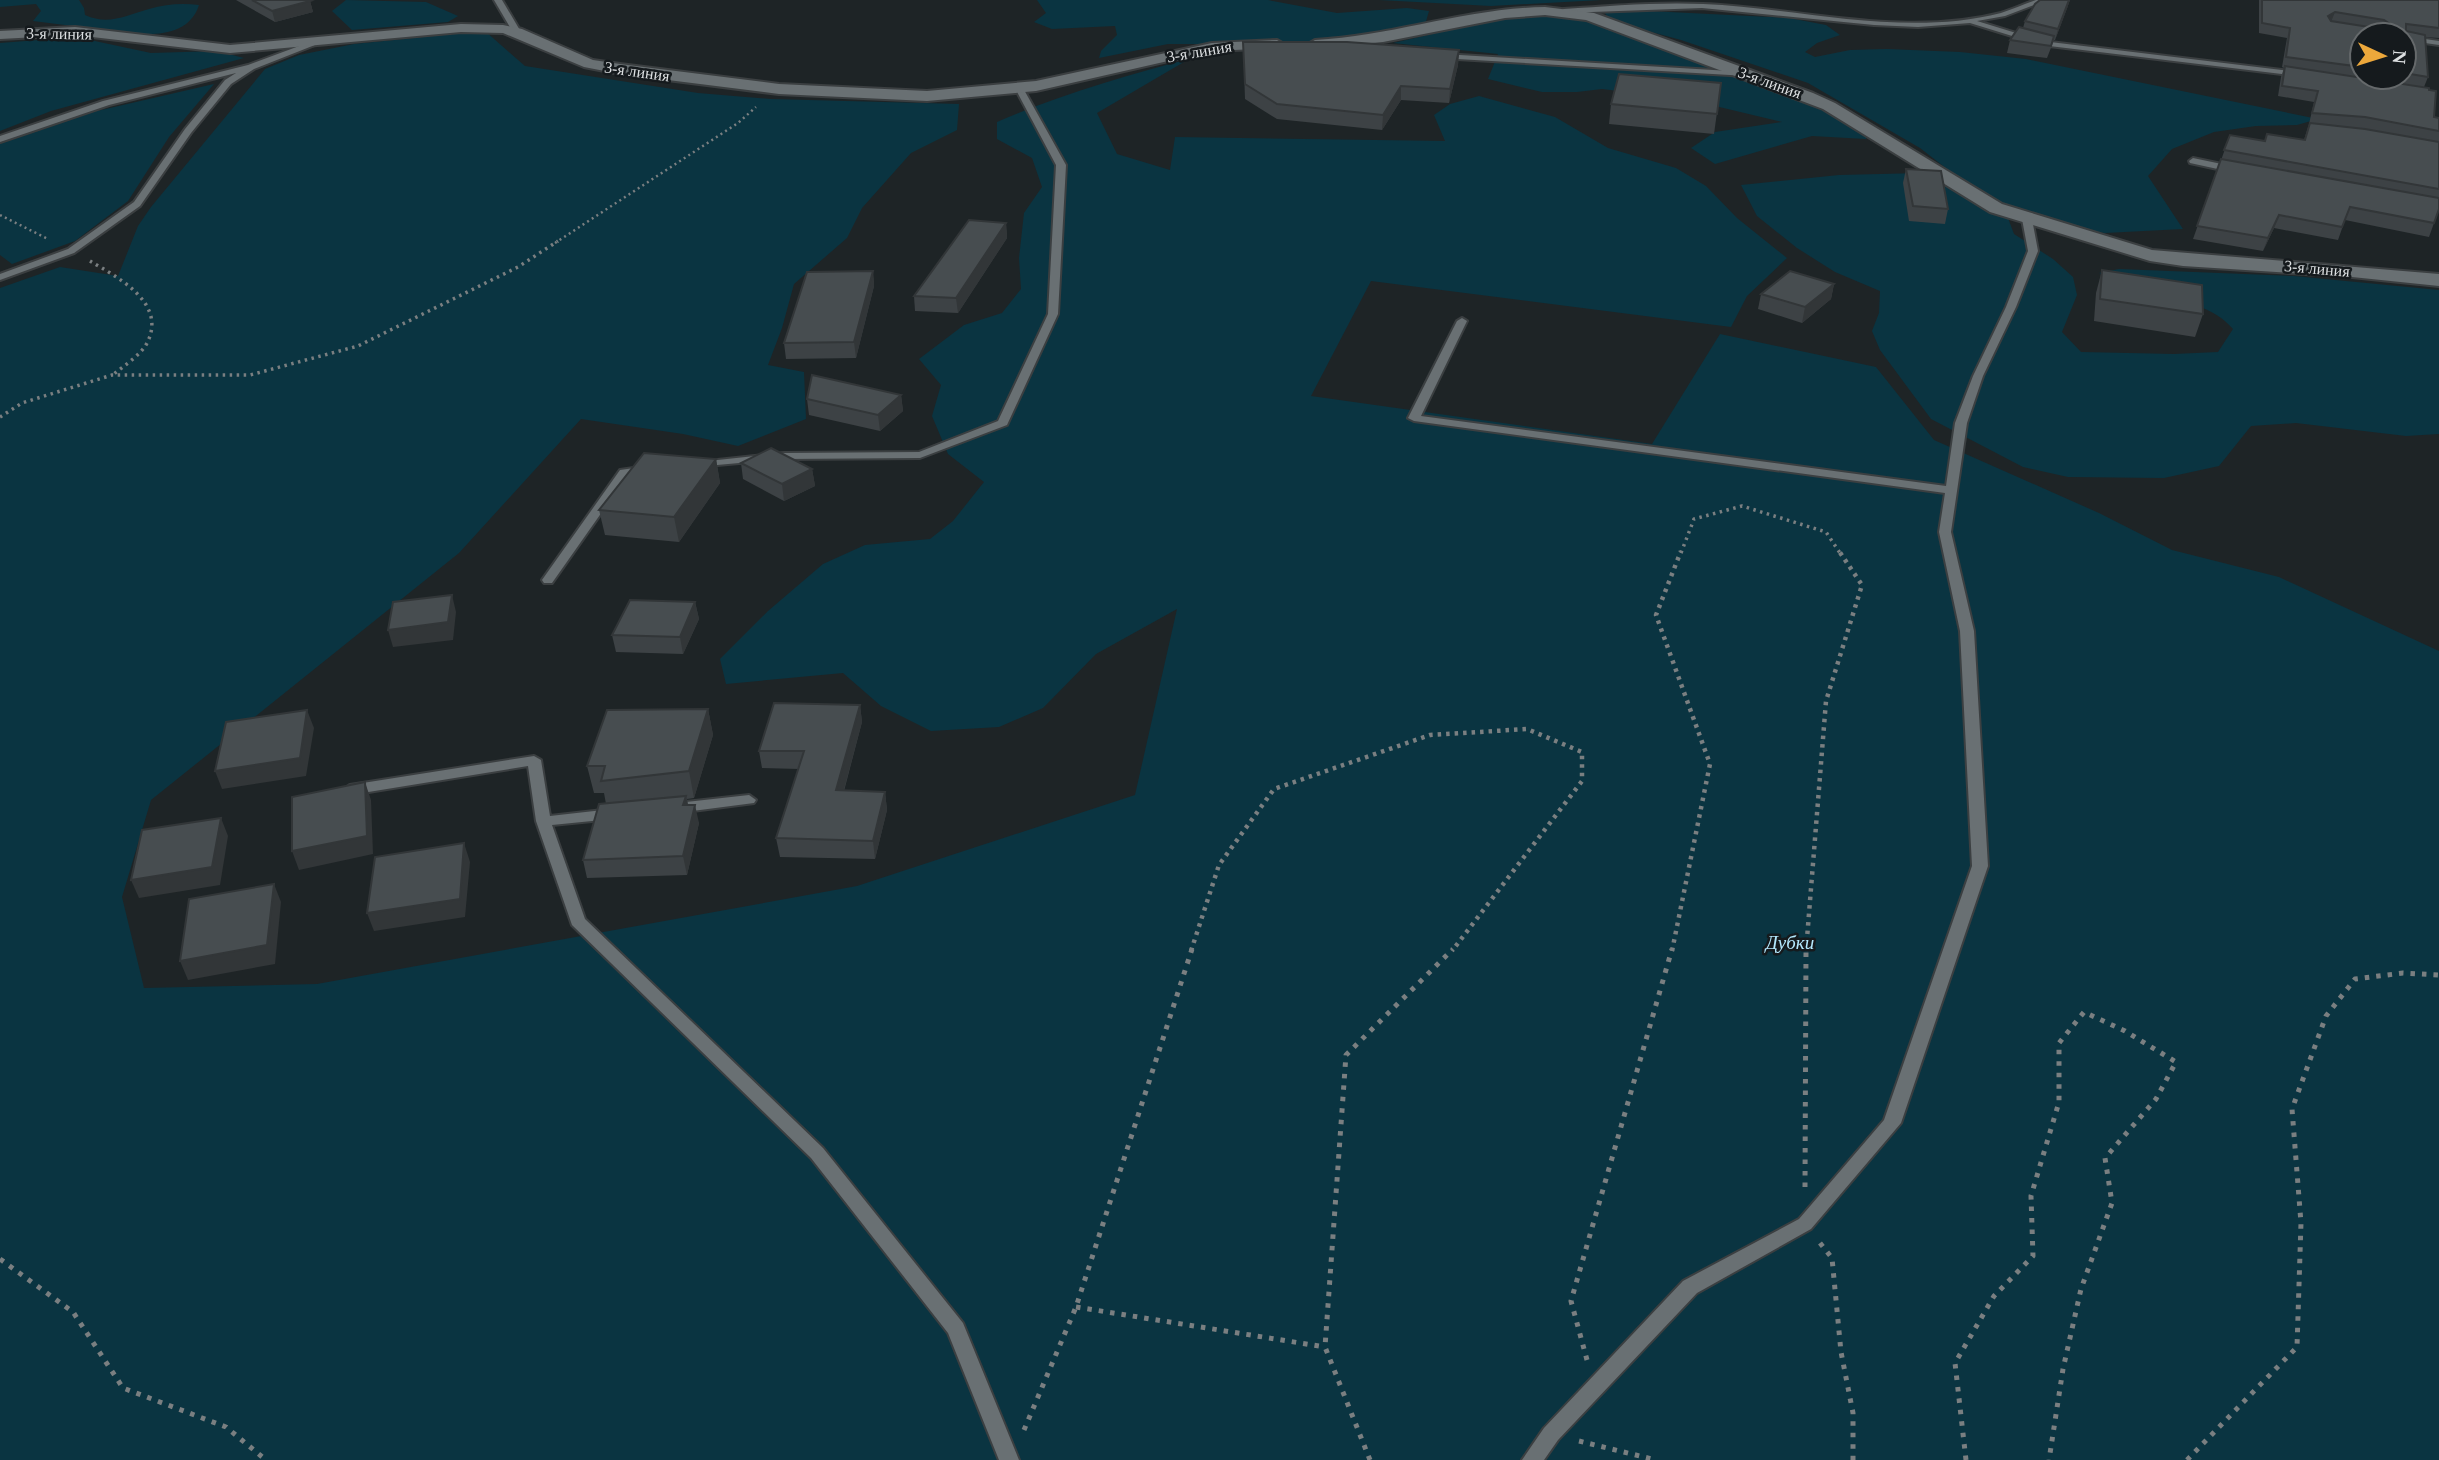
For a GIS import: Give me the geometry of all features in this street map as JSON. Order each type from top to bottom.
[{"type":"street","name":"3-я линия","points":[[0,35],[75,31],[230,49],[461,28],[517,32],[589,64],[779,89],[927,96],[1019,88],[1212,47],[1370,40],[1517,10],[1564,11],[1590,16],[1829,106],[1970,194],[2027,219],[2150,255],[2183,260],[2352,271],[2439,280]]},
{"type":"lane","points":[[498,0],[517,32]]},
{"type":"lane","points":[[1564,11],[1702,6],[1860,23],[1973,22],[2043,0]]},
{"type":"lane","points":[[1973,22],[2041,43],[2311,76]]},
{"type":"lane","points":[[2418,40],[2439,43]]},
{"type":"lane","points":[[0,139],[106,103],[251,67],[321,41]]},
{"type":"lane","points":[[1438,56],[1749,74]]},
{"type":"lane","points":[[0,277],[71,251],[136,204],[188,131],[228,82],[251,67]]},
{"type":"lane","points":[[691,465],[784,456],[920,455],[1003,423],[1053,314],[1061,165],[1019,88]]},
{"type":"lane","points":[[2193,161],[2243,172]]},
{"type":"lane","points":[[1532,1460],[1551,1434],[1690,1287],[1805,1224],[1892,1123],[1980,866],[1967,631],[1945,532],[1961,423],[1978,376],[2011,307],[2033,251],[2027,219]]},
{"type":"lane","points":[[1462,321],[1414,418],[1952,490]]},
{"type":"lane","points":[[548,580],[624,472],[664,468]]},
{"type":"lane","points":[[335,793],[534,760],[543,821],[578,921],[817,1153],[956,1329],[1009,1460]]},
{"type":"lane","points":[[653,810],[749,800]]},
{"type":"lane","points":[[543,821],[625,813]]},
{"type":"path","points":[[0,417],[22,403],[112,375],[250,375],[358,346],[518,267],[738,123],[779,89]]},
{"type":"path","points":[[0,215],[121,278],[141,295],[152,318],[148,341],[112,375]]},
{"type":"path","points":[[1595,1388],[1571,1301],[1672,950],[1710,764],[1656,615],[1694,519],[1742,506],[1826,532],[1862,585],[1826,701],[1806,929],[1805,1224],[1832,1258],[1841,1352],[1853,1413],[1853,1460]]},
{"type":"path","points":[[1022,1434],[1076,1307],[1219,865],[1274,789],[1430,735],[1527,729],[1582,752],[1581,781],[1451,953],[1346,1055],[1325,1347],[1370,1460]]},
{"type":"path","points":[[2187,1460],[2297,1347],[2301,1223],[2292,1109],[2326,1016],[2355,979],[2403,973],[2439,975]]},
{"type":"path","points":[[1966,1460],[1955,1363],[1994,1296],[2033,1256],[2031,1196],[2059,1102],[2059,1042],[2084,1012],[2125,1031],[2176,1062],[2156,1099],[2105,1158],[2112,1203],[2081,1289],[2063,1369],[2049,1460]]},
{"type":"path","points":[[0,1259],[73,1312],[122,1388],[226,1427],[266,1460]]},
{"type":"path","points":[[1076,1307],[1325,1347]]},
{"type":"path","points":[[1551,1434],[1656,1460]]},
{"type":"green space","points":[[0,0],[79,0],[85,15],[102,20],[155,7],[199,5],[192,18],[182,27],[169,32],[140,34],[33,21],[41,11],[36,4],[0,7]]},
{"type":"green space","points":[[346,0],[426,2],[458,16],[448,22],[352,30],[332,11]]},
{"type":"green space","points":[[1037,0],[1268,0],[1337,13],[1407,8],[1429,11],[1425,25],[1314,44],[1168,44],[1099,58],[1101,51],[1117,35],[1115,26],[1052,29],[1034,22],[1046,13]]},
{"type":"green space","points":[[1379,0],[1601,0],[1491,6]]},
{"type":"green space","points":[[1629,10],[1789,18],[1826,25],[1840,35],[1817,43],[1805,52],[1815,57],[1850,50],[1887,49],[1960,52],[2026,59],[2318,119],[2297,125],[2256,126],[2214,132],[2172,149],[2148,176],[2183,229],[2105,233],[2066,228],[1978,193],[1920,148],[1808,83],[1681,40],[1611,21],[1604,12]]},
{"type":"green space","points":[[1558,15],[1611,28],[1800,96],[1868,134],[1866,139],[1812,136],[1715,164],[1691,148],[1715,132],[1782,122],[1686,99],[1602,89],[1542,92],[1488,79],[1498,54],[1393,43],[1494,20]]},
{"type":"green space","name":"Дубки","points":[[485,31],[525,66],[698,93],[771,99],[959,104],[957,130],[911,153],[862,208],[847,238],[794,284],[768,365],[804,372],[806,419],[738,446],[683,434],[581,419],[459,553],[151,800],[122,897],[144,988],[317,984],[857,886],[1135,795],[1177,609],[1096,654],[1043,708],[999,727],[931,731],[881,706],[843,673],[726,684],[720,659],[768,611],[823,564],[865,545],[930,539],[953,521],[984,482],[948,454],[932,416],[941,385],[919,359],[964,325],[1002,313],[1021,289],[1019,258],[1024,213],[1042,187],[1032,158],[997,139],[997,122],[1092,87],[1189,59],[1097,113],[1117,154],[1170,170],[1175,137],[1445,141],[1434,115],[1450,104],[1479,96],[1555,117],[1608,148],[1676,168],[1706,186],[1737,218],[1787,258],[1747,296],[1731,327],[1371,281],[1311,396],[1652,444],[1720,334],[1876,367],[1934,440],[2099,513],[2172,550],[2279,577],[2439,651],[2439,1460],[0,1460],[0,288],[60,267],[118,276],[138,226],[151,207],[265,69],[299,55],[354,44]]},
{"type":"green space","points":[[90,40],[151,53],[217,51],[244,58],[51,111],[0,131],[0,43]]},
{"type":"green space","points":[[214,84],[169,137],[128,201],[75,241],[12,264],[0,255],[0,144],[97,111]]},
{"type":"green space","points":[[1922,173],[2008,218],[2014,234],[2053,259],[2073,277],[2077,295],[2062,332],[2081,352],[2218,352],[2233,329],[2208,311],[2099,273],[2119,269],[2294,276],[2439,290],[2439,434],[2406,436],[2296,423],[2251,426],[2219,466],[2164,478],[2068,477],[2023,467],[1931,419],[1880,350],[1872,331],[1879,313],[1880,291],[1835,272],[1797,248],[1757,216],[1741,185],[1839,175]]},
{"type":"building","points":[[252,0],[308,0],[310,1],[272,11]]},
{"type":"building","points":[[2040,0],[2069,0],[2058,29],[2025,21]]},
{"type":"building","points":[[2262,0],[2439,0],[2439,28],[2418,25],[2418,21],[2386,21],[2335,12],[2328,16],[2331,21],[2348,24],[2348,65],[2286,57],[2290,28],[2262,23]]},
{"type":"building","points":[[2019,27],[2054,36],[2051,46],[2010,40]]},
{"type":"building","points":[[2418,34],[2425,35],[2428,77],[2418,75]]},
{"type":"building","points":[[1243,42],[1347,42],[1459,50],[1450,89],[1401,86],[1383,115],[1277,104],[1245,84]]},
{"type":"building","points":[[2285,66],[2348,76],[2348,91],[2418,91],[2418,86],[2429,88],[2436,91],[2434,117],[2439,118],[2439,131],[2365,117],[2312,113],[2318,91],[2282,86]]},
{"type":"building","points":[[1619,74],[1721,83],[1717,114],[1611,104]]},
{"type":"building","points":[[2310,123],[2439,142],[2439,189],[2224,150],[2230,135],[2265,141],[2267,134],[2305,140]]},
{"type":"building","points":[[2221,159],[2439,198],[2439,209],[2434,223],[2350,207],[2342,227],[2279,215],[2268,238],[2197,226]]},
{"type":"building","points":[[1906,169],[1941,171],[1948,209],[1913,206]]},
{"type":"building","points":[[969,220],[1006,223],[956,298],[914,296]]},
{"type":"building","points":[[2102,270],[2202,285],[2203,314],[2100,299]]},
{"type":"building","points":[[873,271],[854,342],[784,343],[807,272]]},
{"type":"building","points":[[1790,271],[1834,284],[1805,307],[1761,294]]},
{"type":"building","points":[[812,375],[901,395],[878,415],[807,399]]},
{"type":"building","points":[[771,448],[812,469],[782,484],[741,463]]},
{"type":"building","points":[[644,453],[716,459],[674,517],[599,510]]},
{"type":"building","points":[[452,595],[448,622],[388,630],[393,602]]},
{"type":"building","points":[[630,600],[695,602],[680,637],[612,635]]},
{"type":"building","points":[[774,703],[860,705],[836,790],[885,792],[873,841],[776,838],[804,751],[759,751]]},
{"type":"building","points":[[708,709],[689,771],[601,781],[605,766],[587,766],[607,710]]},
{"type":"building","points":[[307,710],[300,758],[215,771],[226,722]]},
{"type":"building","points":[[365,782],[367,836],[292,851],[292,797]]},
{"type":"building","points":[[686,796],[683,805],[695,805],[683,856],[583,860],[599,804]]},
{"type":"building","points":[[221,818],[212,867],[131,880],[142,830]]},
{"type":"building","points":[[464,843],[460,899],[367,913],[375,857]]},
{"type":"building","points":[[274,884],[267,945],[180,961],[189,899]]}]
